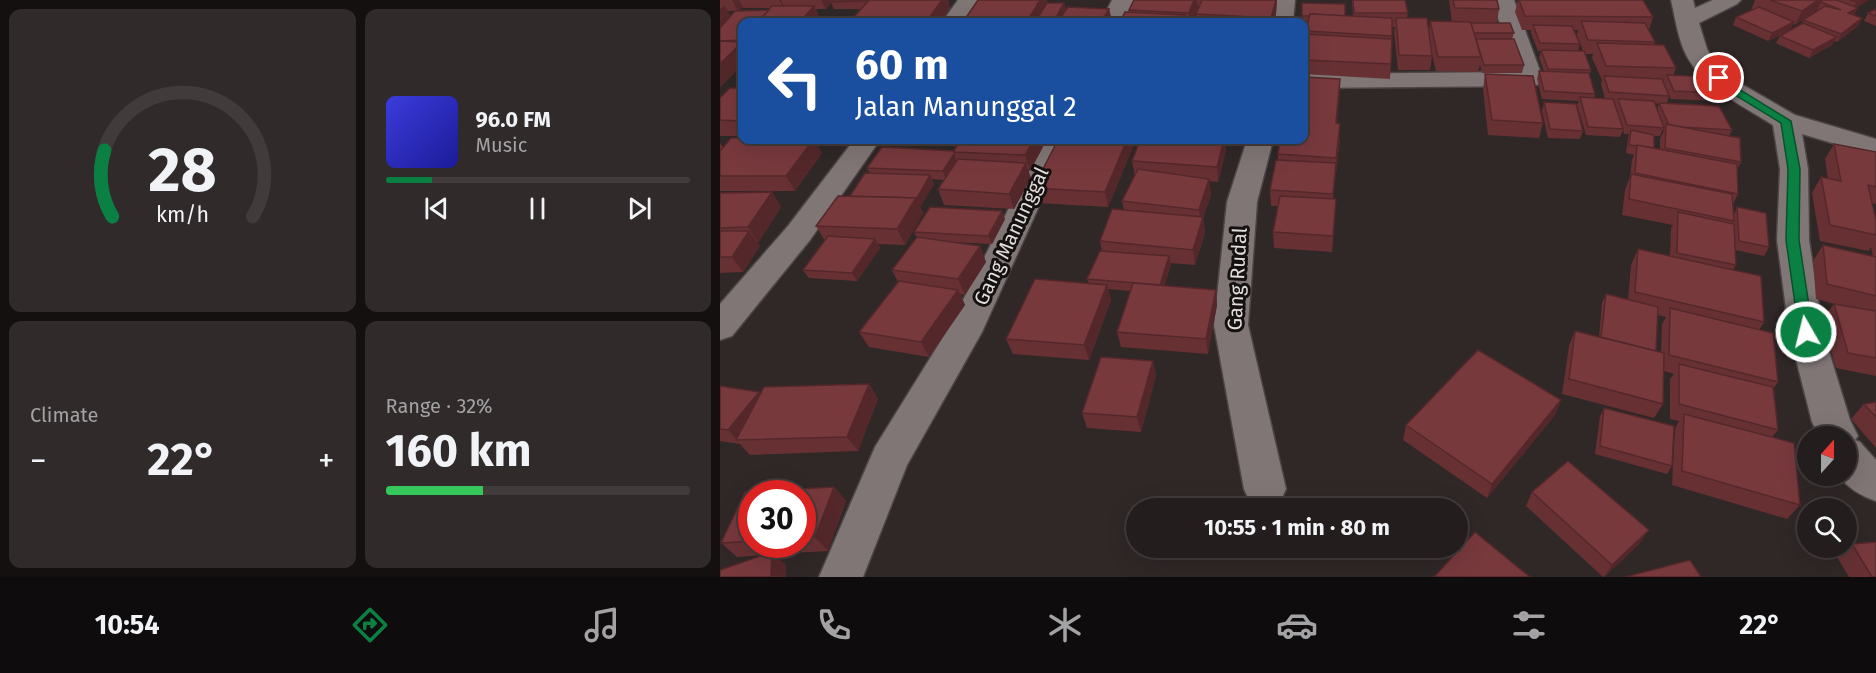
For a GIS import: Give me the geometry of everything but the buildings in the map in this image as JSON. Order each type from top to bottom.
[{"type":"street","points":[[956,18],[969,0]]},
{"type":"street","points":[[1114,18],[1123,0]]},
{"type":"street","points":[[1282,18],[1284,0]]},
{"type":"street","points":[[1308,81],[1531,79],[1503,0]]},
{"type":"street","points":[[1730,0],[1684,11],[1695,49],[1705,66],[1734,90],[1786,121],[1876,148]]},
{"type":"street","points":[[1786,121],[1794,169],[1792,240],[1806,332],[1833,426]]},
{"type":"street","points":[[720,327],[799,233],[864,144]]},
{"type":"street","name":"Gang Manunggal","points":[[841,577],[889,459],[965,332],[1054,144]]},
{"type":"street","name":"Gang Rudal","points":[[1259,144],[1242,202],[1231,325],[1265,489]]},
{"type":"street","points":[[1857,468],[1876,483]]},
{"type":"route","points":[[1719,78],[1760,107],[1786,121],[1794,169],[1792,240],[1806,332]]}]
